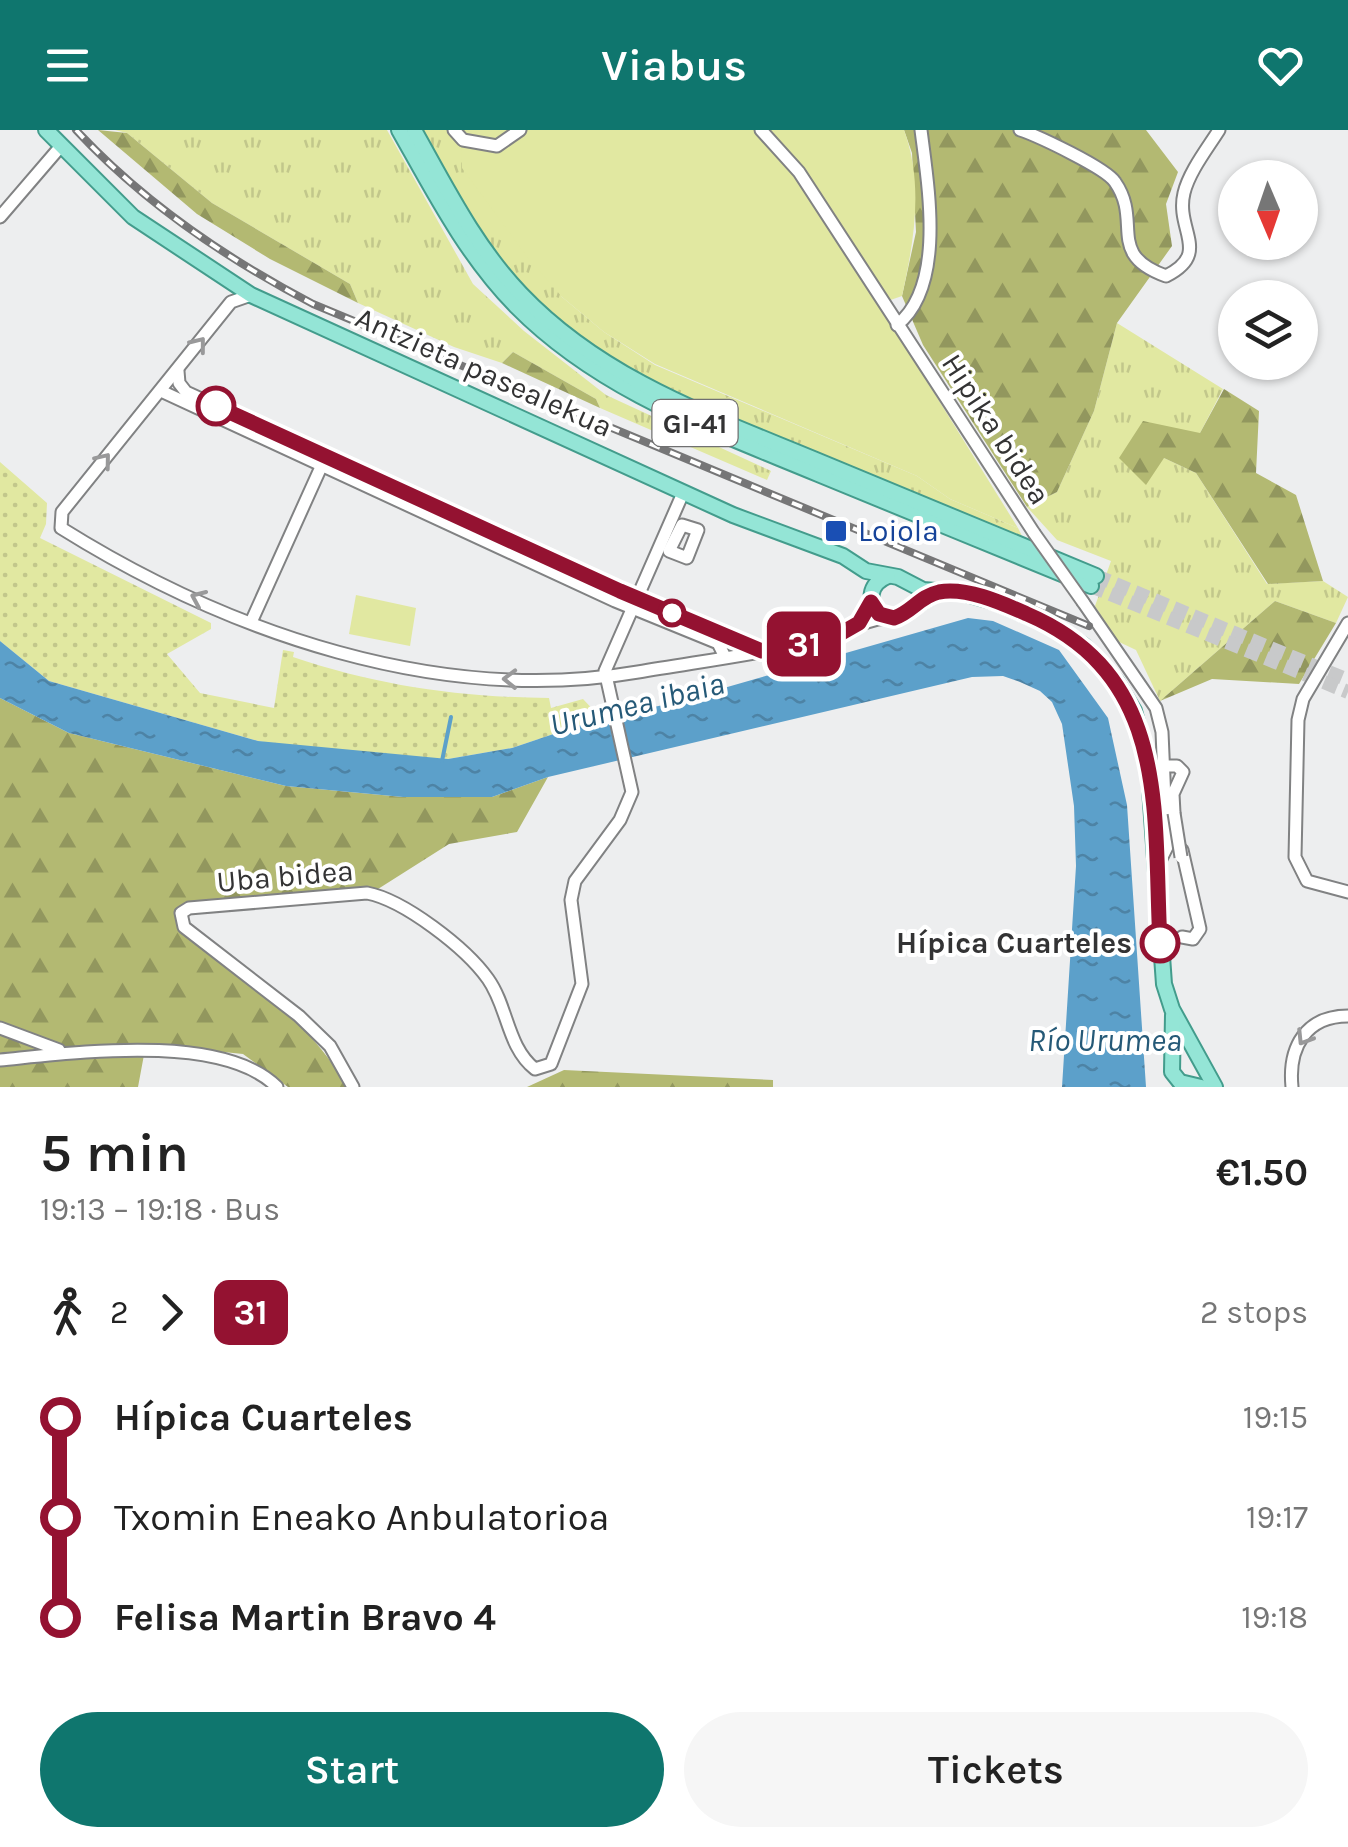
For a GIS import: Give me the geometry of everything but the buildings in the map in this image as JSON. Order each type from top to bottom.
[{"type":"main road","name":"Antzieta pasealekua","points":[[46,130],[142,224],[228,283],[684,493],[888,576]]},
{"type":"main road","name":"GI-41","points":[[399,130],[462,240],[495,284],[543,332],[599,374],[701,426],[1094,581],[705,414],[606,364],[562,332],[504,276],[472,233],[414,130]]},
{"type":"main road","points":[[860,567],[871,598],[888,618],[904,614],[937,592]]},
{"type":"main road","points":[[871,598],[875,584],[888,576],[937,592],[972,595],[1032,616],[1072,637],[1106,668],[1134,711],[1145,744],[1162,970],[1172,1010],[1174,1076],[1191,1085],[1203,1062]]},
{"type":"main road","points":[[909,585],[911,606]]},
{"type":"main road","points":[[1172,1010],[1215,1087]]},
{"type":"main road","points":[[1172,1064],[1186,1050],[1203,1062]]},
{"type":"street","points":[[454,130],[462,140],[496,146],[520,130]]},
{"type":"street","name":"Hipika bidea","points":[[761,130],[799,172],[1034,534],[1156,708],[1164,766],[1167,848],[1156,870]]},
{"type":"street","points":[[898,324],[920,302],[925,283],[929,228],[921,130]]},
{"type":"street","points":[[1020,130],[1042,137],[1115,181],[1125,206],[1128,247],[1142,267],[1166,276],[1184,266],[1191,251],[1180,212],[1185,188],[1219,130]]},
{"type":"street","points":[[0,217],[61,146]]},
{"type":"street","points":[[228,283],[230,302]]},
{"type":"street","points":[[251,295],[230,302],[60,514],[64,530],[160,581],[252,620],[345,655],[424,674],[609,683],[632,673],[826,639],[859,623],[888,618]]},
{"type":"street","points":[[178,370],[179,383],[186,392],[718,642],[724,657]]},
{"type":"street","points":[[161,392],[321,467],[634,603],[762,651]]},
{"type":"street","points":[[252,620],[321,467]]},
{"type":"street","points":[[609,683],[605,670],[684,493]]},
{"type":"street","points":[[859,623],[871,598]]},
{"type":"street","points":[[1348,624],[1303,698],[1298,720],[1295,857],[1307,881],[1348,892]]},
{"type":"street","points":[[615,652],[623,670],[632,673]]},
{"type":"street","name":"Uba bidea","points":[[353,1087],[330,1046],[184,927],[182,913],[189,908],[367,893],[388,897],[460,949],[489,980],[523,1060],[536,1069],[551,1064],[582,984],[572,900],[575,880],[629,805],[631,784],[609,683]]},
{"type":"street","points":[[1164,766],[1176,766],[1183,772]]},
{"type":"street","points":[[1183,772],[1173,794],[1173,803],[1187,932],[1193,939],[1200,929],[1173,803],[1183,772]]},
{"type":"street","points":[[1292,1087],[1290,1068],[1309,1026],[1319,1020],[1348,1016]]},
{"type":"street","points":[[0,1028],[63,1052]]},
{"type":"street","points":[[0,1060],[115,1048],[232,1060],[266,1075],[278,1087]]},
{"type":"green space","points":[[98,130],[127,133],[212,203],[350,284],[358,303],[270,259],[197,214]]},
{"type":"green space","points":[[115,130],[387,130],[473,284],[524,331],[606,395],[771,471],[767,480],[600,408],[596,399],[513,352],[502,363],[454,347],[358,303],[350,284],[212,203],[127,133]]},
{"type":"green space","points":[[419,130],[461,130],[562,297],[604,332],[655,365],[917,476],[950,499],[1018,528],[1022,536],[699,405],[598,351],[539,304],[504,264],[473,221]]},
{"type":"green space","points":[[461,130],[904,130],[914,171],[913,234],[902,296],[879,304],[1018,528],[950,499],[917,476],[655,364],[604,332],[562,297],[462,168]]},
{"type":"green space","points":[[904,130],[1146,130],[1178,172],[1166,204],[1172,246],[1117,323],[1094,411],[1057,492],[1027,507],[923,345],[902,296],[916,232],[912,153]]},
{"type":"green space","points":[[1117,323],[1223,389],[1200,433],[1164,458],[1196,473],[1267,584],[1323,581],[1348,597],[1336,623],[1275,601],[1160,701],[1136,650],[1117,641],[1095,606],[1111,561],[1057,540],[1027,507],[1057,492],[1094,411]]},
{"type":"green space","points":[[513,352],[596,399],[600,408],[502,363]]},
{"type":"green space","points":[[1224,389],[1259,411],[1256,473],[1296,495],[1323,581],[1268,584],[1196,473],[1164,458],[1146,485],[1119,458],[1143,421],[1200,433]]},
{"type":"green space","points":[[0,462],[47,503],[46,524],[40,538],[211,623],[211,629],[167,654],[200,693],[274,708],[283,650],[294,652],[293,657],[357,676],[419,688],[549,698],[551,708],[583,699],[601,718],[512,748],[448,759],[321,751],[258,741],[49,681],[0,641]]},
{"type":"green space","points":[[356,595],[416,608],[410,646],[349,634]]},
{"type":"green space","points":[[1275,601],[1336,623],[1299,684],[1212,679],[1160,701]]},
{"type":"green space","points":[[0,698],[69,733],[286,786],[403,797],[492,797],[548,777],[517,832],[449,844],[378,889],[192,901],[176,912],[179,932],[293,1020],[331,1062],[347,1087],[288,1087],[243,1054],[146,1044],[138,1087],[0,1087]]},
{"type":"green space","points":[[564,1070],[773,1080],[773,1087],[527,1087]]},
{"type":"water","name":"Río Urumea","points":[[968,618],[993,621],[1059,650],[1108,718],[1127,805],[1146,1087],[1062,1087],[1076,866],[1074,806],[1062,724],[1052,702],[1040,691],[1003,676],[972,677],[548,777],[492,797],[403,797],[286,786],[69,733],[0,698],[0,641],[49,681],[258,741],[448,759],[512,748],[601,718],[668,704]]},
{"type":"waterway","points":[[442,761],[451,717]]},
{"type":"tunnel","points":[[1096,576],[1348,680]]},
{"type":"tunnel","points":[[1091,586],[1348,692]]},
{"type":"railway","points":[[76,130],[129,182],[187,227],[248,268],[313,304],[1089,626]]},
{"type":"bus line","name":"31","points":[[216,406],[620,591],[762,651],[838,635],[859,623],[871,602],[879,614],[894,618],[937,592],[963,593],[995,602],[1059,629],[1106,668],[1126,696],[1140,727],[1148,761],[1160,943]]},
{"type":"place","name":"Loiola","points":[[836,531]]},
{"type":"place","name":"Hípica Cuarteles","points":[[1160,943]]},
{"type":"water label","name":"Urumea ibaia","points":[[637,704]]}]
